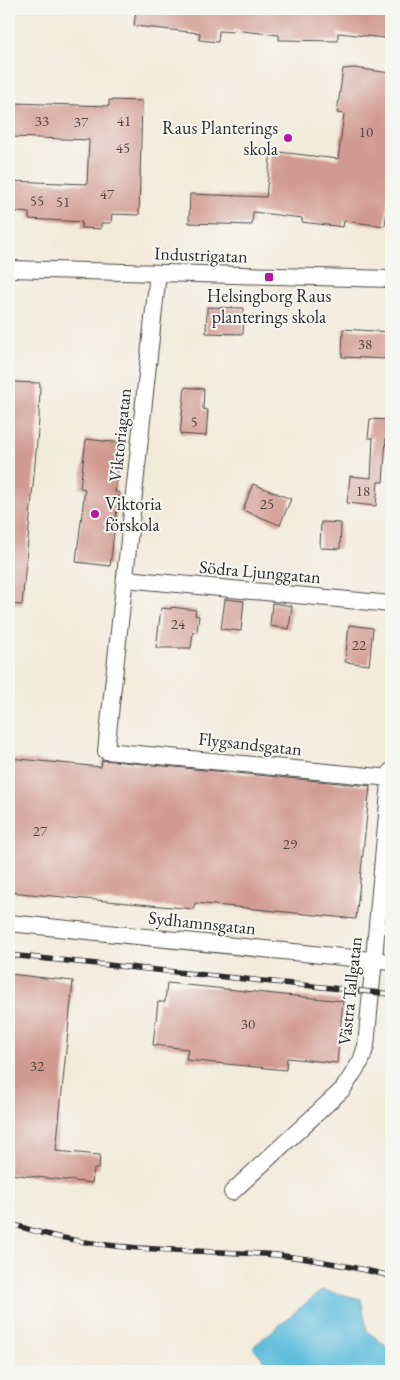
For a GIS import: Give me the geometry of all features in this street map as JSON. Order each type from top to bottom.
[{"type":"street","name":"Industrigatan","points":[[9,269],[391,279]]},
{"type":"street","name":"Viktoriagatan","points":[[106,750],[158,273]]},
{"type":"street","name":"Södra Ljunggatan","points":[[125,579],[391,604]]},
{"type":"street","name":"Flygsandsgatan","points":[[106,750],[391,774]]},
{"type":"street","name":"Västra Tallgatan","points":[[232,1192],[343,1090],[355,1072],[366,1046],[391,774]]},
{"type":"street","name":"Sydhamnsgatan","points":[[9,924],[391,962]]},
{"type":"water","points":[[322,1290],[361,1299],[367,1331],[391,1350],[391,1371],[273,1371],[253,1347]]},
{"type":"building","points":[[136,9],[388,9],[385,38],[338,33],[338,41],[279,40],[279,35],[233,30],[233,32],[219,31],[218,42],[199,40],[200,33],[134,26]]},
{"type":"building","points":[[354,68],[391,73],[391,173],[385,226],[344,221],[343,227],[302,222],[302,218],[253,212],[252,225],[189,223],[190,194],[266,197],[271,151],[338,159],[344,114],[337,113],[343,69]]},
{"type":"building","points":[[109,100],[142,101],[139,215],[112,214],[111,223],[101,223],[101,229],[81,228],[82,222],[29,219],[29,213],[9,211],[9,181],[87,184],[89,140],[13,137],[14,103],[109,106]]},
{"type":"building","points":[[207,307],[244,308],[243,334],[206,333]]},
{"type":"building","points":[[343,329],[389,332],[387,359],[342,357]]},
{"type":"building","points":[[9,382],[40,383],[39,420],[22,605],[9,604]]},
{"type":"building","points":[[185,387],[204,389],[203,409],[208,410],[206,436],[180,434]]},
{"type":"building","points":[[370,419],[391,420],[391,440],[386,439],[383,482],[378,482],[376,506],[347,503],[350,476],[371,478],[373,438],[368,438]]},
{"type":"building","points":[[86,439],[121,443],[115,492],[119,492],[110,566],[76,562],[85,489],[80,488]]},
{"type":"building","points":[[253,484],[291,499],[280,525],[243,510]]},
{"type":"building","points":[[321,522],[341,523],[340,549],[320,548]]},
{"type":"building","points":[[225,599],[244,601],[241,631],[221,629]]},
{"type":"building","points":[[272,603],[292,606],[289,629],[270,626]]},
{"type":"building","points":[[171,607],[196,610],[195,615],[199,616],[197,632],[193,632],[191,648],[156,648],[161,608],[171,609]]},
{"type":"building","points":[[349,625],[373,628],[369,665],[345,662]]},
{"type":"building","points":[[9,758],[101,767],[102,760],[370,786],[356,919],[195,903],[194,909],[9,892]]},
{"type":"building","points":[[9,974],[73,981],[56,1151],[100,1155],[99,1169],[94,1169],[92,1183],[9,1174]]},
{"type":"building","points":[[167,983],[343,1001],[337,1063],[287,1058],[286,1070],[186,1060],[188,1049],[153,1045],[158,1002],[165,1002]]},
{"type":"railway","points":[[9,955],[391,994]]},
{"type":"railway","points":[[9,1223],[40,1233],[103,1245],[280,1255],[328,1262],[391,1276]]},
{"type":"place","name":"Raus Planterings skola","points":[[288,138]]},
{"type":"place","name":"Helsingborg Raus planterings skola","points":[[269,277]]},
{"type":"place","name":"Viktoria förskola","points":[[95,514]]}]
